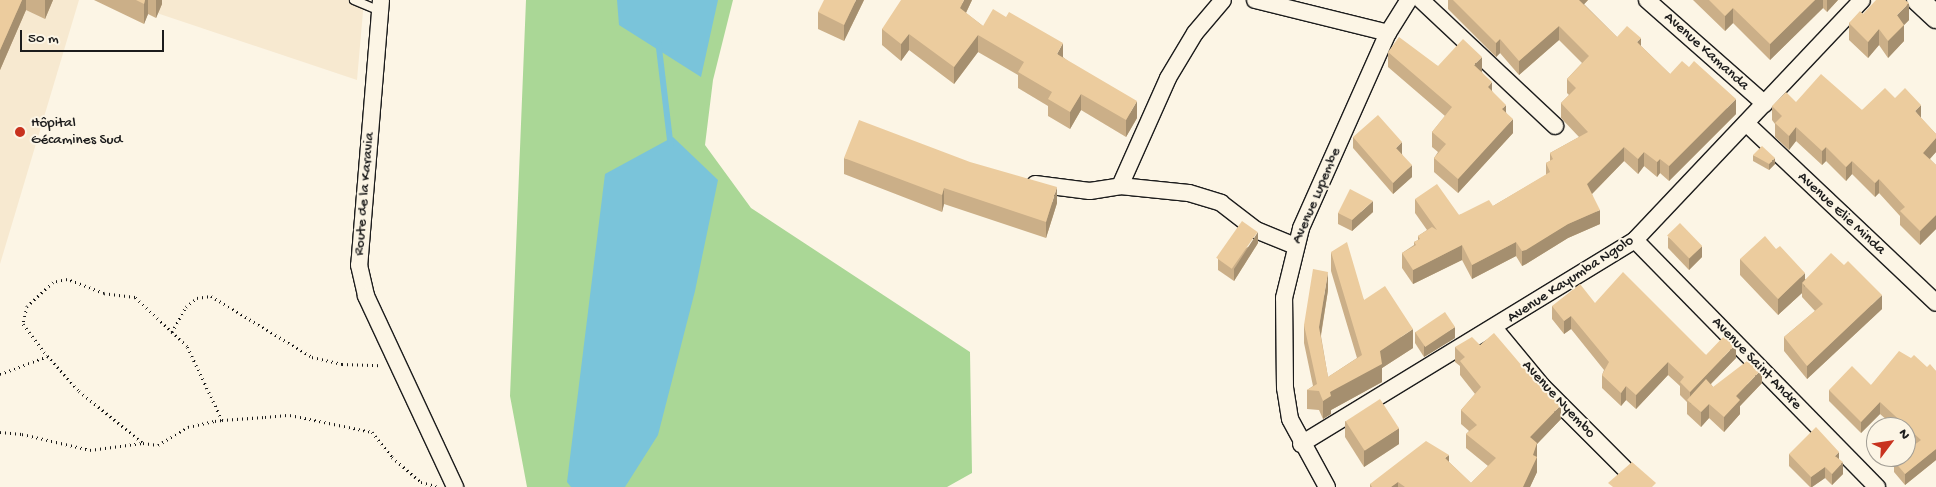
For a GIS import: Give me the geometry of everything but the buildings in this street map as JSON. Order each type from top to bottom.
[{"type":"street","points":[[1120,186],[1168,78],[1195,33],[1223,0]]},
{"type":"street","points":[[1255,0],[1388,33]]},
{"type":"street","name":"Avenue Lupembe","points":[[1327,487],[1290,419],[1286,396],[1283,330],[1284,298],[1295,246],[1388,33],[1408,0]]},
{"type":"street","points":[[1421,0],[1555,126]]},
{"type":"street","name":"Avenue Kamanda","points":[[1647,0],[1765,104]]},
{"type":"street","name":"Avenue Kayumba Ngolo","points":[[1302,444],[1495,329],[1635,240],[1862,0]]},
{"type":"street","points":[[1918,0],[1936,17]]},
{"type":"street","name":"Route de la Karavia","points":[[381,6],[359,265],[366,296],[455,487]]},
{"type":"street","name":"Avenue Elie Minda","points":[[1746,124],[1936,303]]},
{"type":"street","points":[[1020,181],[1090,191],[1120,186],[1168,190],[1221,203],[1256,230],[1295,246]]},
{"type":"street","name":"Avenue Saint Andre","points":[[1635,240],[1877,487]]},
{"type":"street","name":"Avenue Nyembo","points":[[1495,329],[1543,387],[1624,468]]},
{"type":"lane","points":[[354,0],[381,6]]},
{"type":"path","points":[[143,442],[79,391],[23,324],[27,306],[53,282],[67,279],[104,293],[135,297],[187,346],[222,420]]},
{"type":"path","points":[[172,332],[186,307],[197,298],[211,296],[312,357],[342,364],[397,366]]},
{"type":"path","points":[[0,374],[48,356]]},
{"type":"path","points":[[0,432],[22,434],[90,450],[143,442],[158,445],[188,427],[222,420],[290,415],[372,432],[392,457],[421,482],[439,487]]},
{"type":"shaded area","name":"Hôpital Gécamines Sud","points":[[0,0],[79,0],[0,264]]},
{"type":"shaded area","points":[[118,0],[364,0],[357,80]]},
{"type":"green space","points":[[526,0],[733,0],[713,80],[705,145],[751,208],[970,352],[972,473],[947,487],[527,487],[510,396]]},
{"type":"water","points":[[617,0],[718,0],[701,77],[619,25]]},
{"type":"water","points":[[673,137],[718,180],[695,291],[658,435],[625,487],[571,487],[567,482],[605,174]]},
{"type":"waterway","points":[[659,44],[671,144]]},
{"type":"place","name":"Hôpital Gécamines Sud","points":[[20,132]]}]
